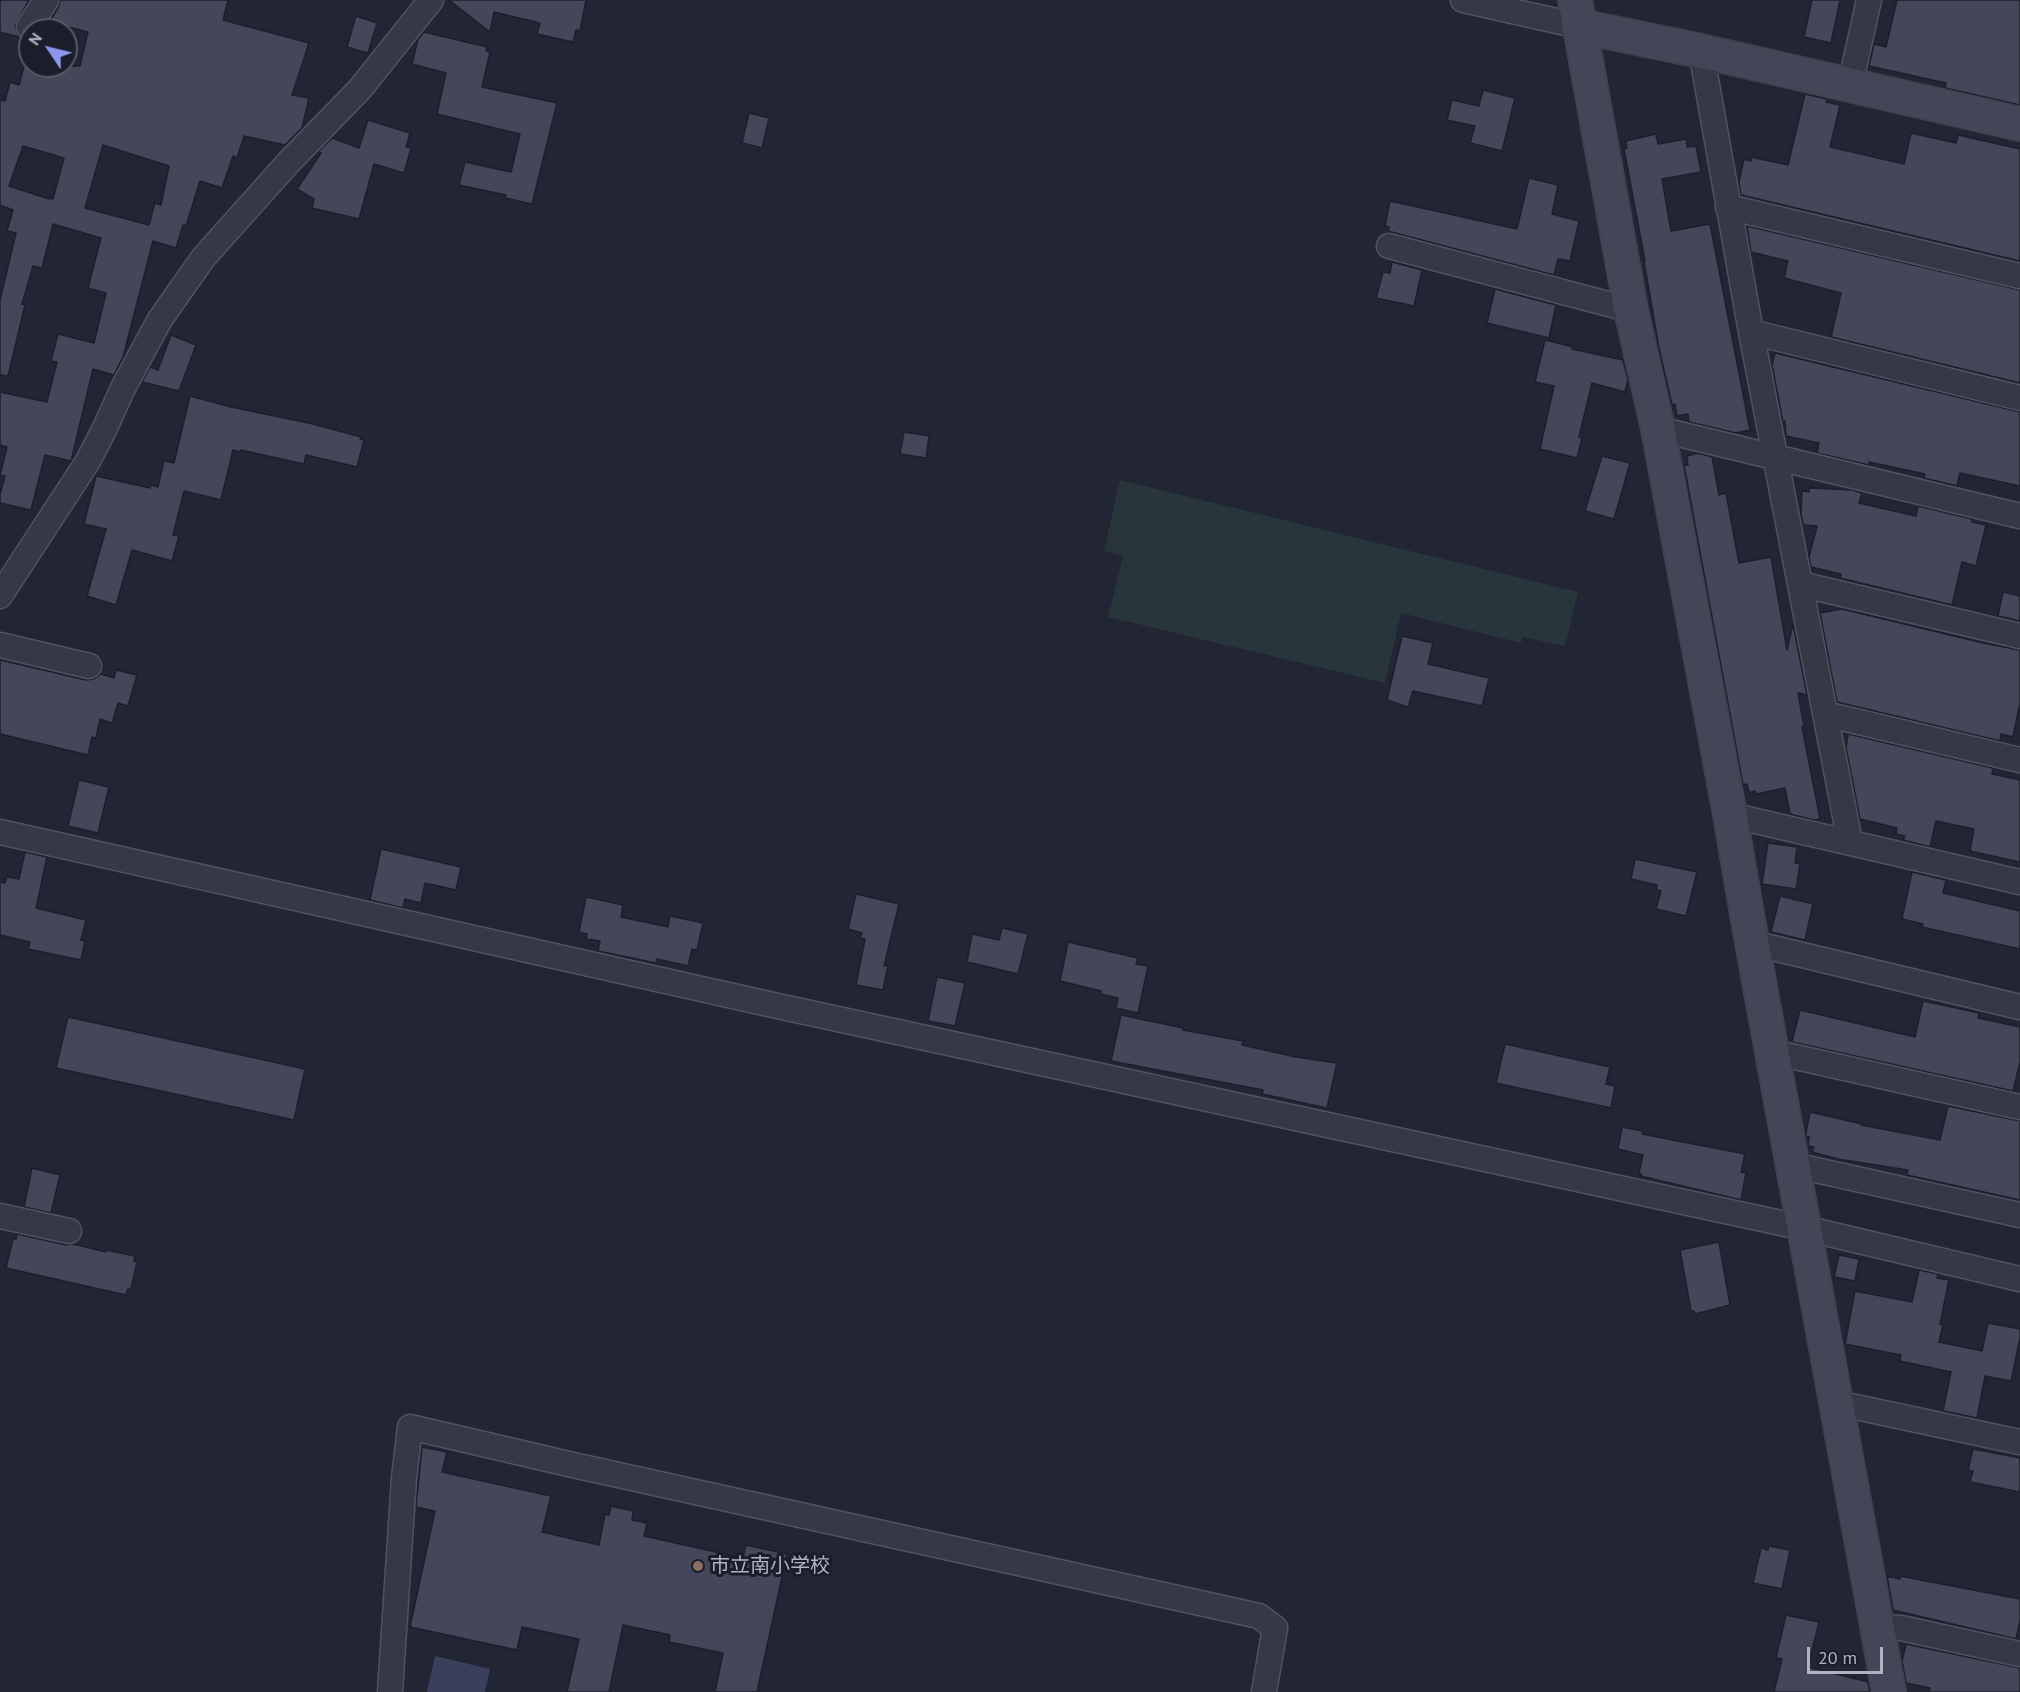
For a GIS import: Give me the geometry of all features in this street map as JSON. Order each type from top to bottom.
[{"type":"street","points":[[35,18],[46,0]]},
{"type":"street","points":[[0,596],[88,461],[159,321],[204,257],[288,163],[360,88],[431,0]]},
{"type":"street","points":[[1463,0],[1577,13],[1701,51],[2020,124]]},
{"type":"street","points":[[1850,85],[1869,0]]},
{"type":"street","points":[[1577,13],[1630,310],[1658,429],[1730,815],[1889,1692]]},
{"type":"street","points":[[1701,51],[1751,332],[1850,842]]},
{"type":"street","points":[[1728,207],[2020,276]]},
{"type":"street","points":[[1389,246],[1630,310]]},
{"type":"street","points":[[1751,332],[2020,398]]},
{"type":"street","points":[[1658,429],[2020,516]]},
{"type":"street","points":[[1800,584],[2020,636]]},
{"type":"street","points":[[0,645],[89,666]]},
{"type":"street","points":[[1825,714],[2020,760]]},
{"type":"street","points":[[1730,815],[2020,882]]},
{"type":"street","points":[[0,832],[773,1005],[1804,1228],[2020,1279]]},
{"type":"street","points":[[1752,943],[2020,1006]]},
{"type":"street","points":[[1773,1052],[2020,1107]]},
{"type":"street","points":[[1793,1165],[2020,1215]]},
{"type":"street","points":[[0,1216],[69,1231]]},
{"type":"street","points":[[1837,1403],[2020,1442]]},
{"type":"street","points":[[390,1692],[404,1478],[410,1427],[608,1473],[1259,1616],[1275,1628],[1264,1692]]},
{"type":"street","points":[[1876,1627],[1901,1628],[2020,1654]]},
{"type":"shaded area","points":[[1120,480],[1578,592],[1565,646],[1522,637],[1521,643],[1401,613],[1385,683],[1108,617],[1123,556],[1104,551]]},
{"type":"water","points":[[435,1656],[490,1669],[485,1692],[427,1692]]},
{"type":"building","points":[[0,0],[29,0],[15,26],[18,37],[0,32]]},
{"type":"building","points":[[60,0],[228,0],[223,20],[309,43],[292,95],[309,98],[302,128],[285,145],[244,136],[237,158],[233,156],[222,188],[200,181],[186,226],[183,225],[176,248],[153,241],[123,357],[114,375],[93,369],[71,461],[45,455],[31,510],[0,503],[5,476],[0,475],[7,447],[0,445],[0,392],[47,402],[57,362],[51,361],[58,334],[94,343],[106,293],[88,288],[101,238],[53,224],[42,268],[33,266],[22,304],[25,305],[8,376],[0,375],[0,300],[16,233],[7,231],[13,210],[0,205],[0,100],[5,101],[10,82],[19,85],[21,78],[78,78],[78,66],[80,66],[88,32],[78,29],[78,18],[52,18]],"holes":[[[103,145],[169,166],[161,205],[155,203],[149,225],[85,208]],[[23,146],[64,158],[53,199],[9,186]]]},
{"type":"building","points":[[449,0],[586,0],[580,31],[576,30],[573,42],[537,34],[540,23],[494,12],[490,32]]},
{"type":"building","points":[[1812,0],[1840,0],[1831,43],[1804,37]]},
{"type":"building","points":[[1897,0],[2020,0],[2020,105],[1945,88],[1946,83],[1869,66],[1874,44],[1886,47]]},
{"type":"building","points":[[356,16],[377,23],[368,53],[347,47]]},
{"type":"building","points":[[424,32],[487,47],[486,51],[490,52],[482,87],[557,103],[532,204],[505,198],[506,195],[459,185],[465,162],[511,172],[520,134],[437,114],[446,73],[412,64],[418,39]]},
{"type":"building","points":[[1483,90],[1515,98],[1502,151],[1470,143],[1475,126],[1447,120],[1452,100],[1479,106]]},
{"type":"building","points":[[1805,94],[1827,99],[1826,102],[1840,105],[1830,147],[1904,164],[1911,133],[1956,143],[1958,135],[2020,149],[2020,261],[1741,195],[1739,182],[1744,159],[1751,161],[1751,157],[1788,165]]},
{"type":"building","points":[[749,113],[769,118],[762,148],[742,143]]},
{"type":"building","points":[[368,120],[410,133],[406,147],[411,148],[404,173],[374,164],[359,219],[312,208],[314,199],[297,189],[321,153],[318,152],[332,138],[359,148]]},
{"type":"building","points":[[1656,134],[1658,144],[1686,139],[1687,147],[1696,146],[1701,172],[1662,179],[1671,231],[1710,224],[1750,430],[1736,433],[1689,422],[1688,414],[1677,416],[1675,404],[1672,405],[1659,348],[1624,149],[1627,148],[1626,141]]},
{"type":"building","points":[[1529,178],[1558,185],[1552,214],[1579,221],[1570,261],[1558,259],[1554,275],[1388,231],[1389,227],[1385,226],[1390,201],[1517,229]]},
{"type":"building","points":[[1747,226],[2020,290],[2020,383],[1831,337],[1841,293],[1784,278],[1788,261],[1751,252]]},
{"type":"building","points":[[1392,262],[1422,270],[1414,306],[1376,298],[1383,272],[1390,273]]},
{"type":"building","points":[[1495,289],[1556,305],[1549,338],[1487,323]]},
{"type":"building","points":[[171,335],[196,345],[179,391],[142,382],[150,367],[158,370]]},
{"type":"building","points":[[1545,340],[1573,347],[1572,349],[1623,360],[1628,380],[1625,392],[1592,383],[1579,437],[1582,438],[1577,458],[1540,449],[1554,386],[1535,382]]},
{"type":"building","points":[[1775,353],[2020,412],[2020,486],[1960,473],[1957,486],[1924,478],[1925,474],[1869,462],[1869,465],[1817,453],[1819,443],[1786,436],[1785,421],[1783,422],[1772,365]]},
{"type":"building","points":[[190,396],[361,437],[360,439],[364,440],[357,467],[306,455],[304,464],[233,450],[221,500],[184,491],[173,535],[179,536],[172,561],[132,550],[116,605],[87,596],[106,529],[84,524],[96,476],[150,488],[151,485],[158,487],[164,461],[174,463]]},
{"type":"building","points":[[904,432],[929,436],[926,458],[900,454]]},
{"type":"building","points":[[1698,453],[1712,457],[1719,495],[1726,493],[1739,563],[1771,557],[1787,650],[1793,624],[1807,695],[1798,693],[1804,726],[1802,727],[1820,819],[1814,820],[1790,814],[1785,788],[1756,794],[1755,791],[1749,793],[1747,784],[1743,785],[1684,465],[1688,465],[1687,456]]},
{"type":"building","points":[[1602,456],[1630,463],[1614,519],[1585,511]]},
{"type":"building","points":[[1809,488],[1852,490],[1862,493],[1859,503],[1916,516],[1918,506],[1972,519],[1972,522],[1986,525],[1976,566],[1962,562],[1952,605],[1840,578],[1841,574],[1811,567],[1809,557],[1817,526],[1803,525],[1801,513],[1802,491],[1809,492]]},
{"type":"building","points":[[2003,592],[2020,596],[2020,621],[1998,616]]},
{"type":"building","points":[[1842,609],[2020,650],[2020,703],[2013,737],[2001,734],[2000,741],[1837,702],[1820,613]]},
{"type":"building","points":[[1402,636],[1433,643],[1428,664],[1489,678],[1482,706],[1413,691],[1408,707],[1387,700]]},
{"type":"building","points":[[0,660],[86,680],[94,679],[101,674],[114,678],[116,670],[137,675],[128,706],[118,703],[112,723],[100,719],[96,738],[92,737],[88,755],[0,734]]},
{"type":"building","points":[[1848,734],[1993,768],[1992,774],[2020,780],[2020,862],[1970,851],[1974,829],[1936,821],[1930,847],[1903,840],[1905,836],[1896,834],[1897,828],[1860,819],[1846,748]]},
{"type":"building","points":[[79,780],[109,787],[98,833],[68,826]]},
{"type":"building","points":[[1768,843],[1797,847],[1795,863],[1800,864],[1796,889],[1762,884]]},
{"type":"building","points":[[381,849],[461,867],[456,890],[425,883],[421,903],[405,899],[403,908],[370,900]]},
{"type":"building","points":[[25,852],[47,857],[36,908],[86,920],[81,940],[85,941],[81,960],[28,949],[30,942],[0,935],[0,882],[5,883],[7,877],[19,879]]},
{"type":"building","points":[[1635,859],[1697,872],[1686,916],[1656,909],[1661,891],[1656,889],[1657,885],[1631,879]]},
{"type":"building","points":[[1912,872],[1946,880],[1943,893],[2020,911],[2020,949],[1922,927],[1923,924],[1902,919]]},
{"type":"building","points":[[856,894],[899,904],[884,966],[888,966],[883,990],[856,985],[865,939],[860,938],[862,933],[848,929]]},
{"type":"building","points":[[1780,896],[1813,904],[1805,940],[1771,932]]},
{"type":"building","points":[[586,897],[623,905],[621,917],[668,927],[670,916],[703,923],[697,950],[692,949],[688,966],[657,959],[656,963],[598,951],[600,941],[586,939],[587,934],[579,932]]},
{"type":"building","points":[[1002,928],[1028,934],[1018,974],[967,962],[972,934],[999,940]]},
{"type":"building","points":[[1068,942],[1138,958],[1136,964],[1148,966],[1138,1013],[1116,1008],[1118,998],[1101,994],[1101,991],[1060,981]]},
{"type":"building","points":[[937,977],[965,983],[955,1026],[928,1021]]},
{"type":"building","points":[[1923,1001],[1979,1013],[1978,1018],[2020,1027],[2020,1062],[2013,1091],[1792,1042],[1800,1010],[1915,1037]]},
{"type":"building","points":[[1121,1015],[1243,1041],[1242,1045],[1296,1057],[1337,1063],[1327,1108],[1262,1094],[1263,1090],[1111,1061]]},
{"type":"building","points":[[68,1017],[305,1069],[294,1120],[56,1068]]},
{"type":"building","points":[[1505,1044],[1610,1067],[1606,1084],[1615,1086],[1611,1108],[1496,1083]]},
{"type":"building","points":[[1948,1106],[2020,1121],[2020,1200],[1907,1175],[1908,1170],[1838,1159],[1812,1152],[1814,1147],[1808,1146],[1809,1137],[1806,1133],[1810,1112],[1861,1125],[1940,1140]]},
{"type":"building","points":[[1622,1127],[1643,1131],[1642,1134],[1745,1154],[1741,1172],[1746,1173],[1741,1200],[1641,1176],[1639,1173],[1643,1155],[1618,1149]]},
{"type":"building","points":[[32,1168],[60,1175],[51,1213],[24,1207]]},
{"type":"building","points":[[17,1234],[66,1245],[73,1244],[135,1256],[134,1261],[137,1262],[131,1289],[128,1289],[126,1295],[6,1268],[13,1239],[16,1239]]},
{"type":"building","points":[[1719,1242],[1730,1305],[1695,1314],[1691,1311],[1680,1250]]},
{"type":"building","points":[[1839,1255],[1859,1259],[1855,1281],[1834,1277]]},
{"type":"building","points":[[1919,1270],[1938,1274],[1937,1278],[1949,1280],[1940,1324],[1943,1325],[1939,1342],[1982,1351],[1988,1323],[2020,1329],[2011,1381],[1985,1376],[1977,1418],[1943,1411],[1951,1372],[1900,1361],[1901,1355],[1845,1344],[1855,1291],[1912,1302]]},
{"type":"building","points":[[422,1447],[447,1452],[442,1472],[551,1496],[542,1532],[599,1545],[605,1514],[609,1515],[611,1506],[633,1511],[632,1520],[647,1523],[644,1536],[743,1558],[746,1545],[787,1554],[757,1692],[715,1692],[723,1653],[669,1642],[670,1635],[623,1625],[609,1692],[567,1692],[579,1639],[522,1627],[517,1650],[410,1627],[435,1511],[416,1507]]},
{"type":"building","points":[[1973,1449],[2020,1458],[2020,1492],[1970,1482],[1973,1471],[1968,1470]]},
{"type":"building","points":[[1769,1546],[1790,1550],[1782,1589],[1753,1583],[1761,1548],[1768,1550]]},
{"type":"building","points":[[1887,1576],[1900,1579],[1900,1576],[2020,1599],[2020,1620],[2016,1639],[1893,1610]]},
{"type":"building","points":[[1786,1615],[1819,1622],[1808,1667],[1868,1682],[1870,1692],[1774,1692],[1782,1659],[1776,1658]]},
{"type":"building","points":[[1906,1644],[2020,1668],[2020,1692],[1929,1692],[1930,1688],[1906,1683],[1902,1661]]},
{"type":"place","name":"市立南小学校","points":[[698,1566]]}]
